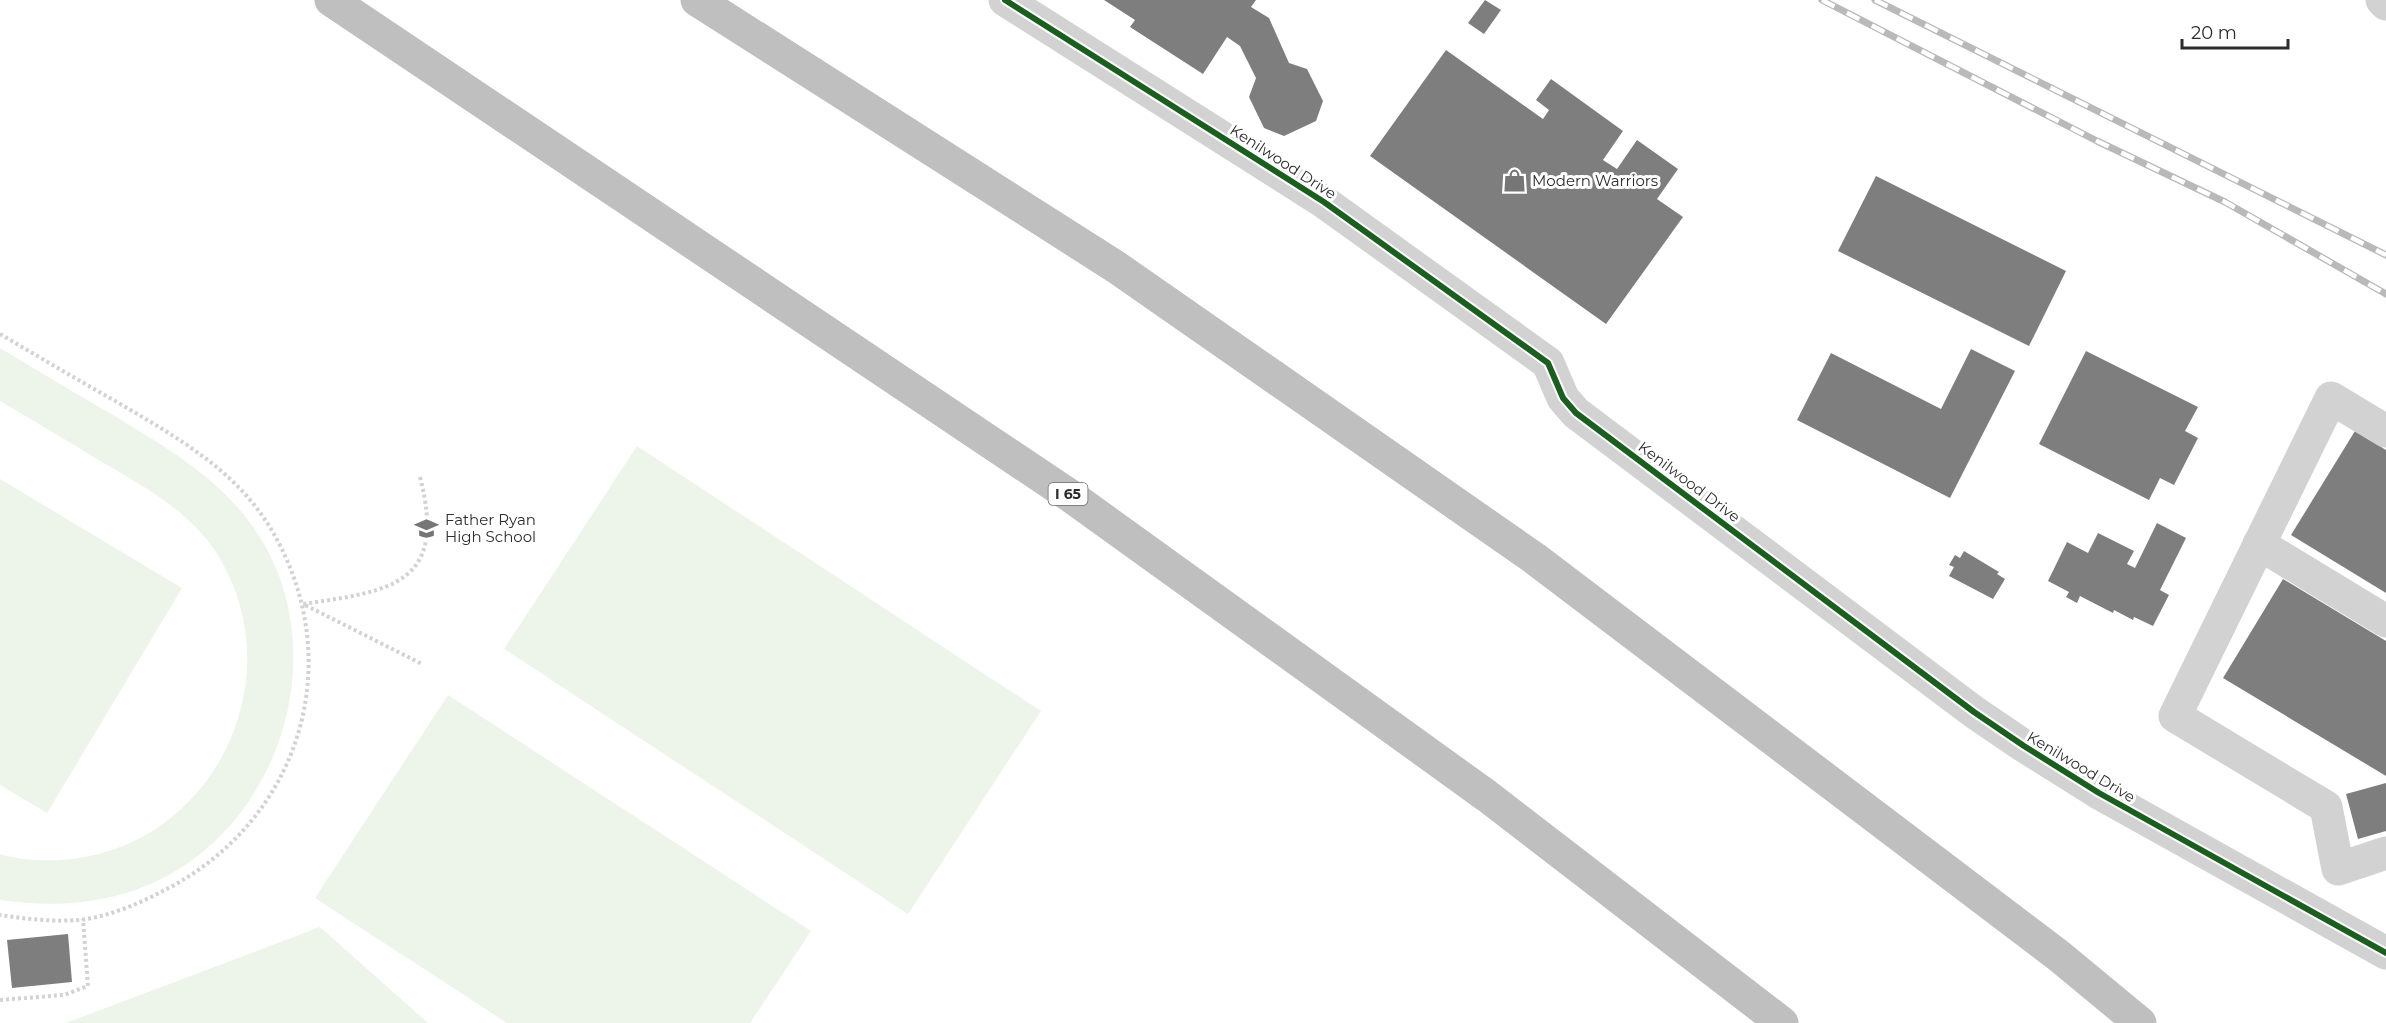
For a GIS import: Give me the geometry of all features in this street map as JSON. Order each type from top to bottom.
[{"type":"highway","name":"I 65","points":[[331,0],[1072,497],[1488,796],[1782,1023]]},
{"type":"highway","points":[[697,0],[1116,267],[1534,558],[2059,956],[2140,1023]]},
{"type":"street","points":[[2382,0],[2386,4]]},
{"type":"street","name":"Kenilwood Drive","points":[[1011,2],[1324,202],[1548,363],[1563,398],[1576,413],[1974,712],[2099,793],[2386,953]]},
{"type":"street","points":[[2313,913],[2338,869],[2326,807],[2175,716],[2331,398],[2386,431]]},
{"type":"street","points":[[2259,544],[2386,621]]},
{"type":"street","points":[[2338,869],[2386,853]]},
{"type":"path","points":[[0,334],[178,438],[214,464],[238,486],[271,528],[298,584],[303,604],[310,669],[303,718],[284,776],[256,816],[228,847],[193,876],[119,910],[83,919],[26,919],[0,915]]},
{"type":"path","points":[[303,604],[374,592],[398,583],[406,576],[421,558],[427,534],[427,508],[420,477]]},
{"type":"path","points":[[303,604],[422,664]]},
{"type":"path","points":[[0,1000],[64,995],[88,986],[83,919]]},
{"type":"shaded area","points":[[0,348],[113,415],[172,452],[209,479],[226,495],[256,531],[278,574],[291,621],[293,668],[286,715],[271,761],[248,803],[217,839],[179,869],[137,889],[92,901],[46,904],[0,900],[0,854],[32,860],[64,860],[85,857],[132,842],[173,816],[205,782],[229,742],[243,697],[247,650],[239,603],[219,557],[208,541],[195,526],[165,501],[0,401]]},
{"type":"shaded area","points":[[637,446],[1041,711],[908,914],[504,649]]},
{"type":"shaded area","points":[[0,479],[182,588],[47,813],[0,785]]},
{"type":"shaded area","points":[[448,695],[811,931],[750,1023],[507,1023],[315,898]]},
{"type":"shaded area","points":[[320,927],[428,1023],[66,1023]]},
{"type":"building","points":[[1104,0],[1256,0],[1251,7],[1269,18],[1289,63],[1307,69],[1323,101],[1316,121],[1284,136],[1264,128],[1249,97],[1256,78],[1240,46],[1227,37],[1203,74],[1130,27],[1135,20]]},
{"type":"building","points":[[1485,0],[1501,10],[1484,34],[1468,23]]},
{"type":"building","points":[[1446,50],[1543,119],[1549,110],[1536,100],[1551,79],[1623,131],[1603,160],[1617,169],[1637,140],[1678,169],[1657,199],[1683,217],[1606,324],[1370,156]]},
{"type":"building","points":[[1876,176],[2066,271],[2029,346],[1838,251]]},
{"type":"building","points":[[1971,349],[2015,371],[1950,498],[1797,420],[1831,353],[1941,409]]},
{"type":"building","points":[[2086,351],[2198,407],[2185,431],[2198,438],[2174,485],[2160,478],[2149,500],[2039,444]]},
{"type":"building","points":[[2355,431],[2386,450],[2386,593],[2291,535]]},
{"type":"building","points":[[2157,523],[2186,538],[2160,590],[2169,595],[2153,626],[2134,617],[2133,620],[2114,610],[2113,613],[2080,596],[2077,603],[2066,597],[2069,592],[2048,581],[2067,542],[2088,553],[2098,533],[2134,551],[2127,564],[2135,568]]},
{"type":"building","points":[[1964,551],[1999,572],[1997,574],[2005,579],[1993,599],[1949,576],[1954,567],[1949,565],[1955,555],[1960,558]]},
{"type":"building","points":[[2283,579],[2386,641],[2386,776],[2223,678]]},
{"type":"building","points":[[2386,783],[2386,831],[2358,839],[2346,794]]},
{"type":"building","points":[[68,934],[72,982],[12,988],[7,940]]},
{"type":"railway","points":[[1822,0],[2097,141],[2225,202],[2386,294]]},
{"type":"railway","points":[[1875,0],[2386,255]]},
{"type":"cycle path","points":[[1005,0],[1324,202],[1548,363],[1563,398],[1576,413],[1974,712],[2099,793],[2386,953]]},
{"type":"place","name":"Modern Warriors","points":[[1514,181]]},
{"type":"place","name":"Father Ryan High School","points":[[427,529]]}]
